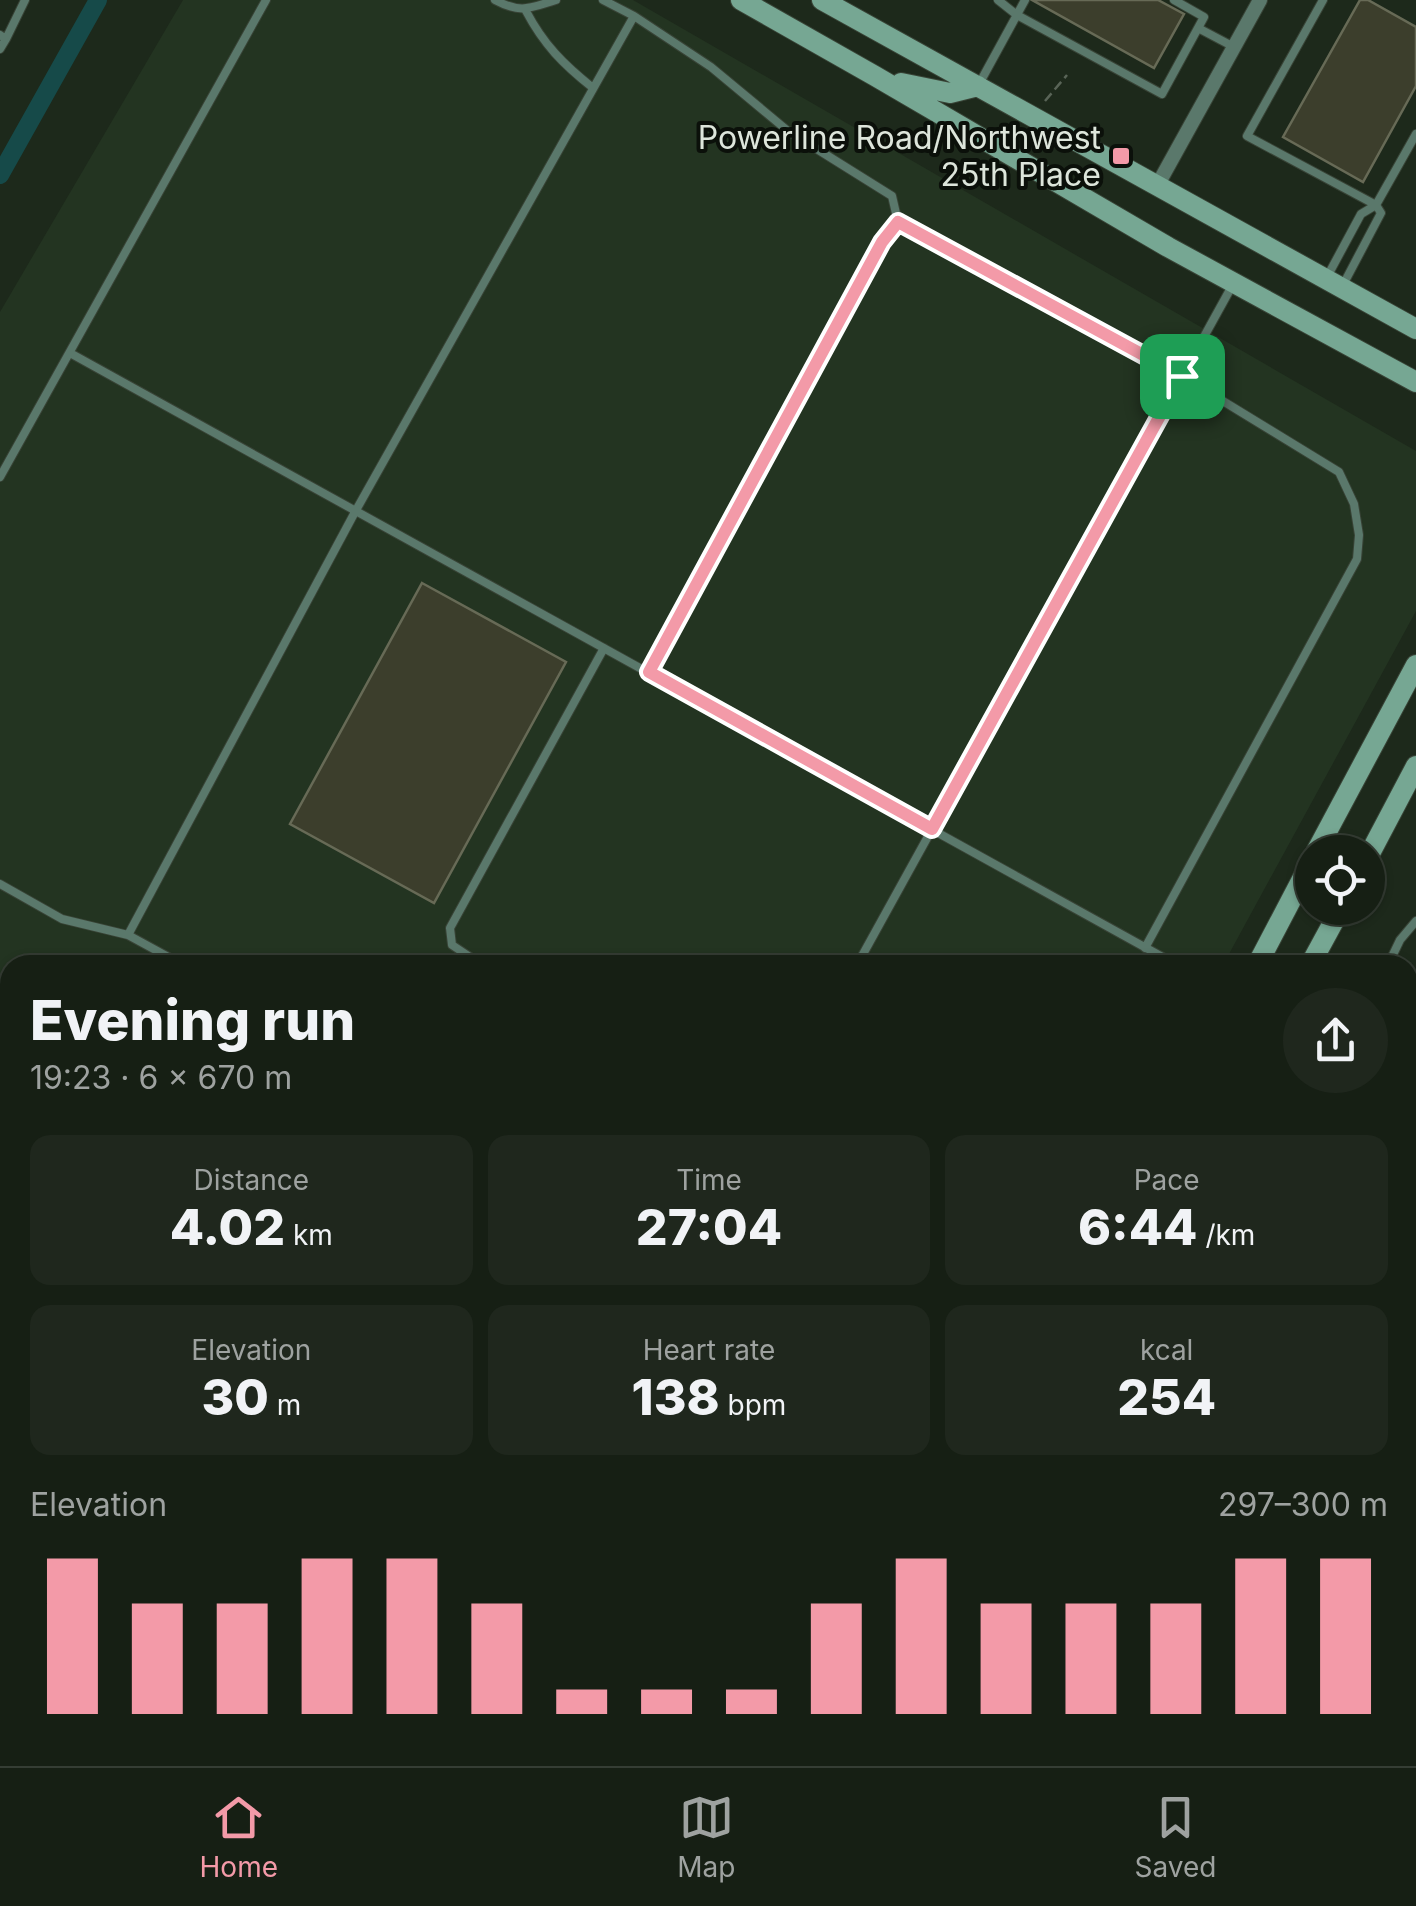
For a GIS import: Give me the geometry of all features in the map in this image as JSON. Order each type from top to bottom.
[{"type":"main road","points":[[741,0],[1168,247],[1416,382]]},
{"type":"main road","points":[[822,0],[1416,329]]},
{"type":"main road","points":[[875,76],[950,93],[978,86]]},
{"type":"main road","points":[[1325,835],[1416,665]]},
{"type":"main road","points":[[1380,835],[1416,766]]},
{"type":"main road","points":[[1261,955],[1295,892]]},
{"type":"main road","points":[[1315,955],[1332,925]]},
{"type":"street","points":[[1157,186],[1260,0]]},
{"type":"lane","points":[[0,49],[25,0]]},
{"type":"lane","points":[[0,477],[266,0]]},
{"type":"lane","points":[[494,0],[526,10],[556,0]]},
{"type":"lane","points":[[603,0],[711,67],[788,131],[892,196],[898,222],[1182,376],[1339,472],[1354,504],[1360,535],[1356,559],[1146,948]]},
{"type":"lane","points":[[998,0],[1017,15],[1162,94],[1204,17],[1174,0]]},
{"type":"lane","points":[[978,86],[1025,0]]},
{"type":"lane","points":[[1194,11],[1201,0]]},
{"type":"lane","points":[[1323,0],[1247,136],[1376,205],[1381,213],[1334,283]]},
{"type":"lane","points":[[526,10],[538,34],[561,63],[593,88]]},
{"type":"lane","points":[[128,934],[355,512],[634,16]]},
{"type":"lane","points":[[1198,28],[1234,47]]},
{"type":"lane","points":[[1334,283],[1361,214],[1376,205],[1416,134]]},
{"type":"lane","points":[[649,672],[882,242],[898,222]]},
{"type":"lane","points":[[863,955],[1234,283]]},
{"type":"lane","points":[[70,353],[1159,955]]},
{"type":"lane","points":[[466,955],[452,946],[450,928],[604,648]]},
{"type":"lane","points":[[0,884],[62,919],[128,934],[165,955]]},
{"type":"lane","points":[[1393,955],[1416,921]]},
{"type":"path","points":[[1044,102],[1068,74]]},
{"type":"shaded area","points":[[183,0],[633,0],[1416,451],[1416,611],[1228,955],[0,955],[0,312]]},
{"type":"building","points":[[1032,0],[1158,0],[1184,14],[1154,68]]},
{"type":"building","points":[[1360,0],[1368,0],[1416,27],[1416,86],[1363,182],[1283,137]]},
{"type":"building","points":[[422,583],[566,662],[434,903],[290,824]]},
{"type":"waterway","points":[[0,175],[98,0]]},
{"type":"place","name":"Powerline Road/Northwest 25th Place","points":[[1121,156]]},
{"type":"route","points":[[898,222],[1182,376],[932,829],[649,672],[882,242],[898,222]]}]
